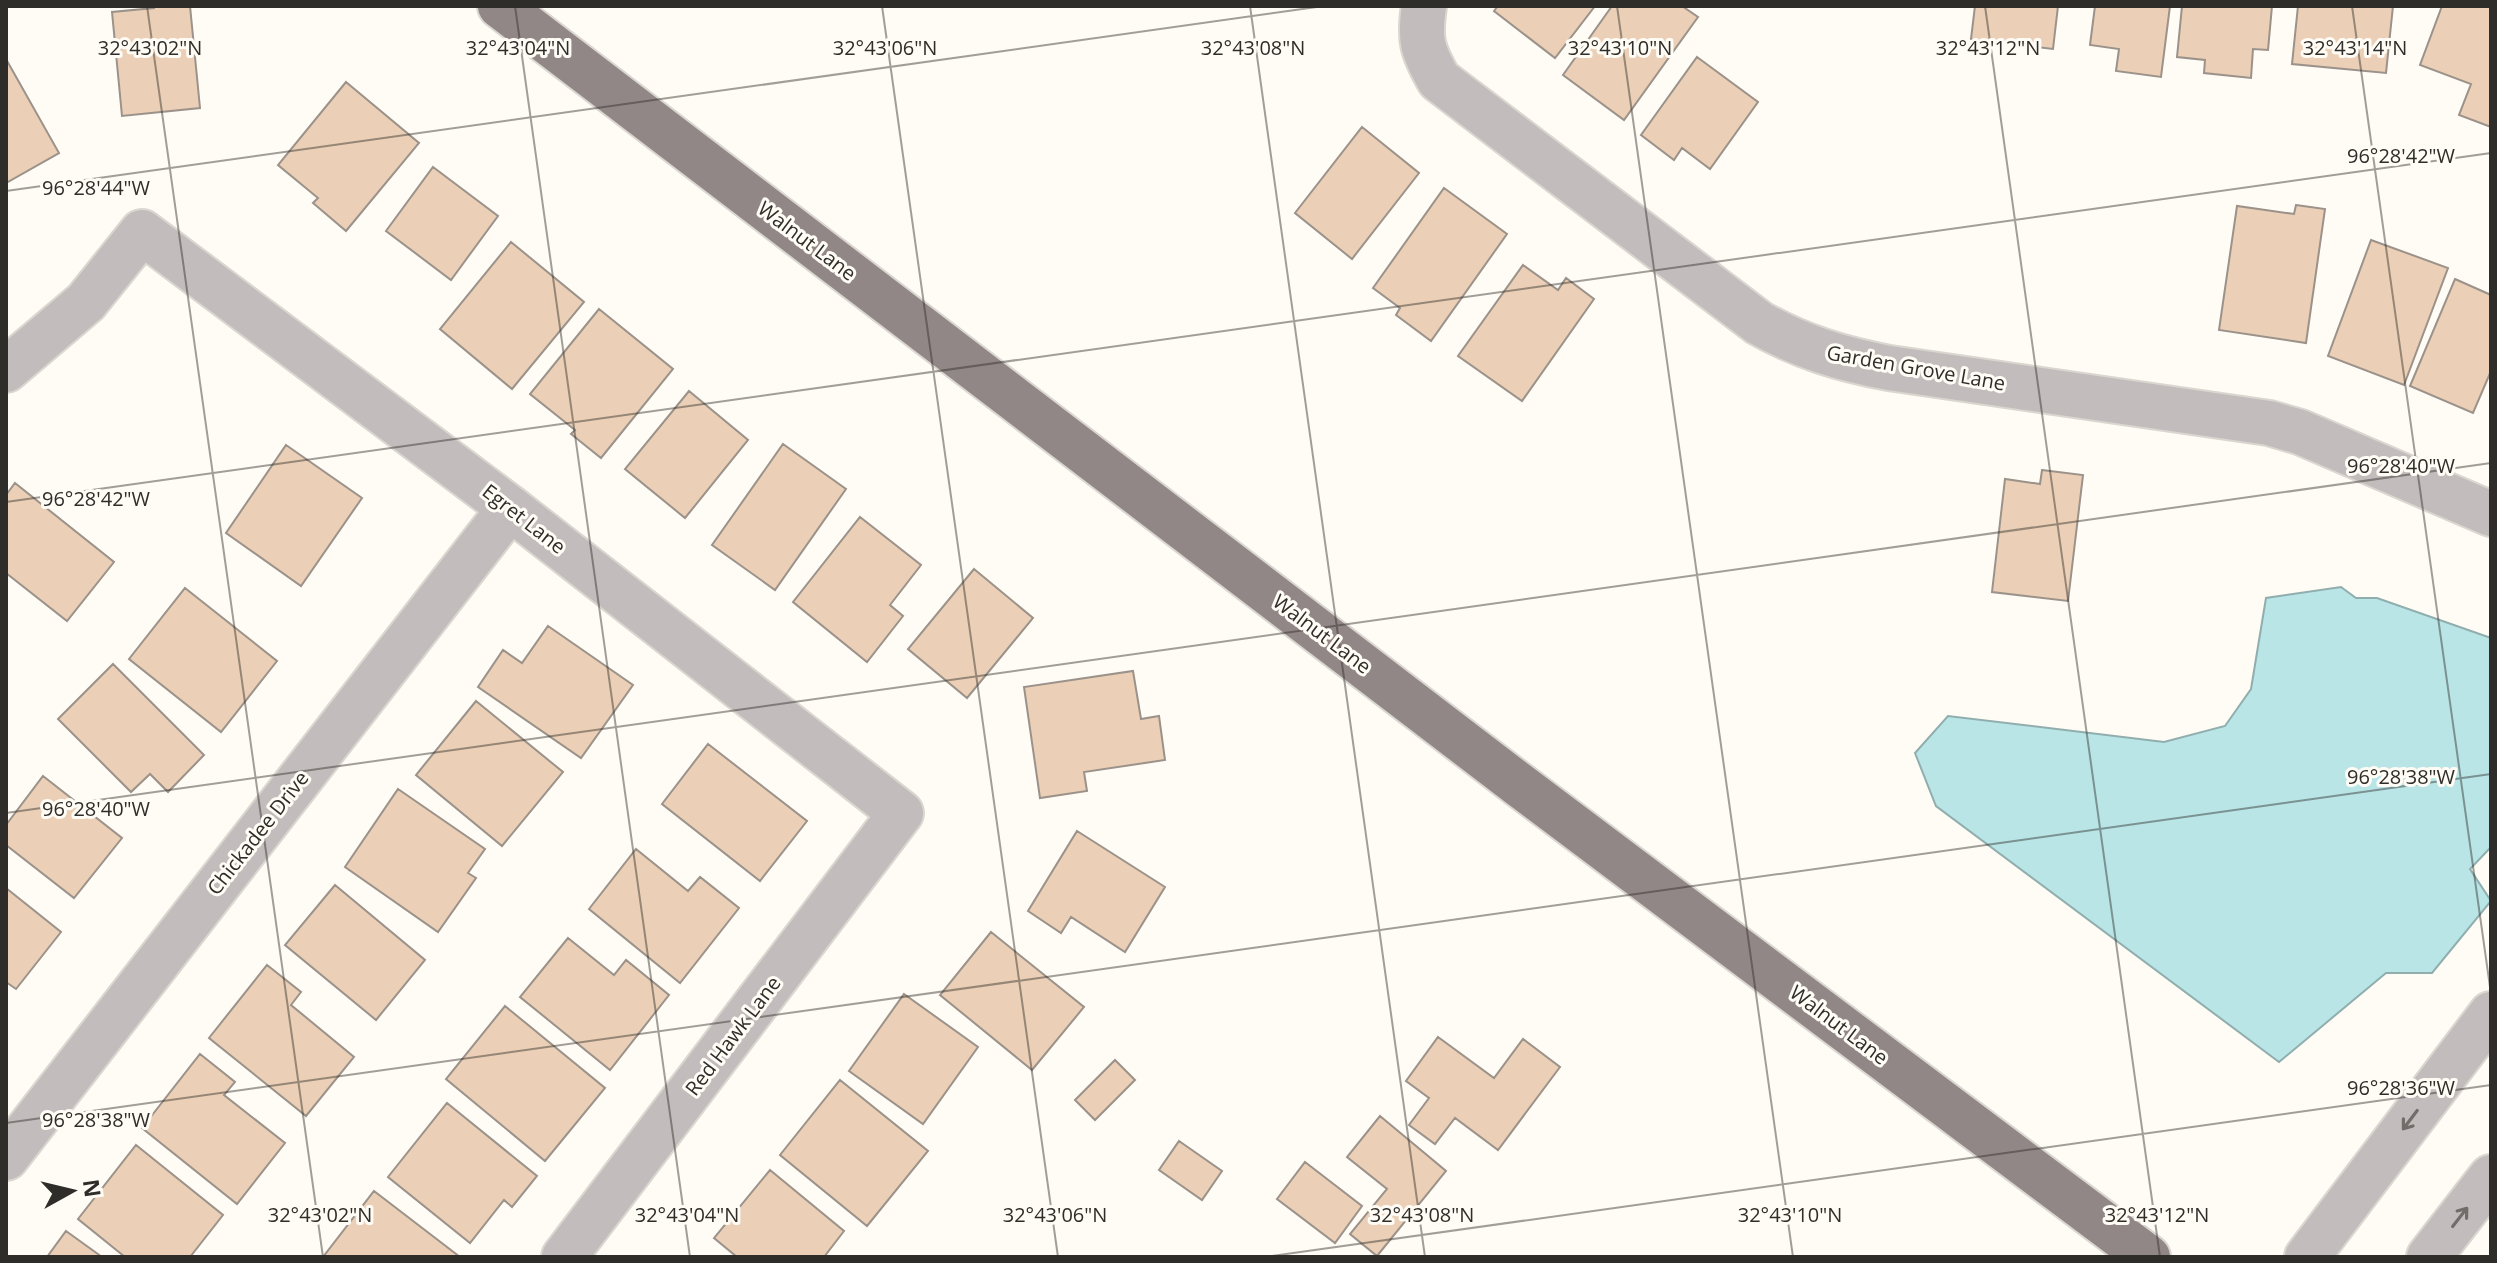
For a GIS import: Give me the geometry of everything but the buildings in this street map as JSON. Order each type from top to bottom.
[{"type":"main road","name":"Walnut Lane","points":[[500,6],[1531,793],[2148,1257]]},
{"type":"street","name":"Garden Grove Lane","points":[[1424,6],[1420,33],[1426,57],[1439,80],[1759,323],[1787,339],[1847,360],[1889,368],[2269,423],[2300,432],[2491,514]]},
{"type":"street","name":"Egret Lane","points":[[6,370],[86,302],[142,232],[510,508],[901,813]]},
{"type":"street","name":"Chickadee Drive","points":[[6,1158],[510,508]]},
{"type":"street","name":"Red Hawk Lane","points":[[564,1257],[901,813]]},
{"type":"street","points":[[2307,1257],[2491,1014]]},
{"type":"street","points":[[2429,1257],[2491,1177]]},
{"type":"water","points":[[2341,587],[2356,598],[2377,598],[2491,638],[2491,847],[2470,869],[2491,901],[2432,973],[2386,973],[2279,1062],[1936,806],[1915,753],[1948,716],[2164,742],[2225,726],[2251,689],[2266,598]]}]
